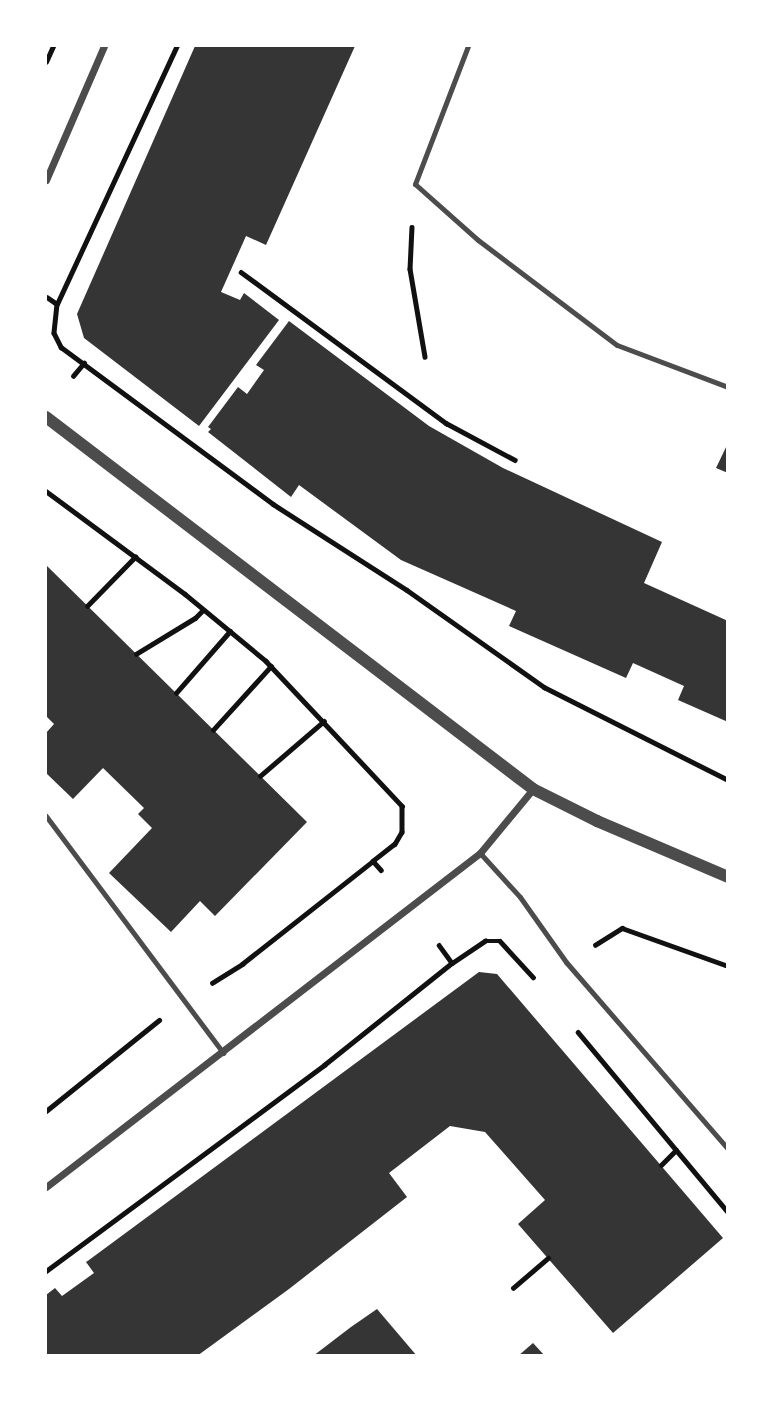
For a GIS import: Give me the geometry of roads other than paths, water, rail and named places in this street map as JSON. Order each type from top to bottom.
[{"type":"street","points":[[46,180],[104,46]]},
{"type":"street","points":[[46,417],[533,789],[621,832],[727,877]]},
{"type":"street","points":[[46,1187],[480,853],[533,789]]},
{"type":"lane","points":[[468,46],[415,184],[478,240],[617,345],[727,387]]},
{"type":"lane","points":[[46,816],[223,1053]]},
{"type":"lane","points":[[480,853],[520,897],[566,962],[727,1149]]}]
